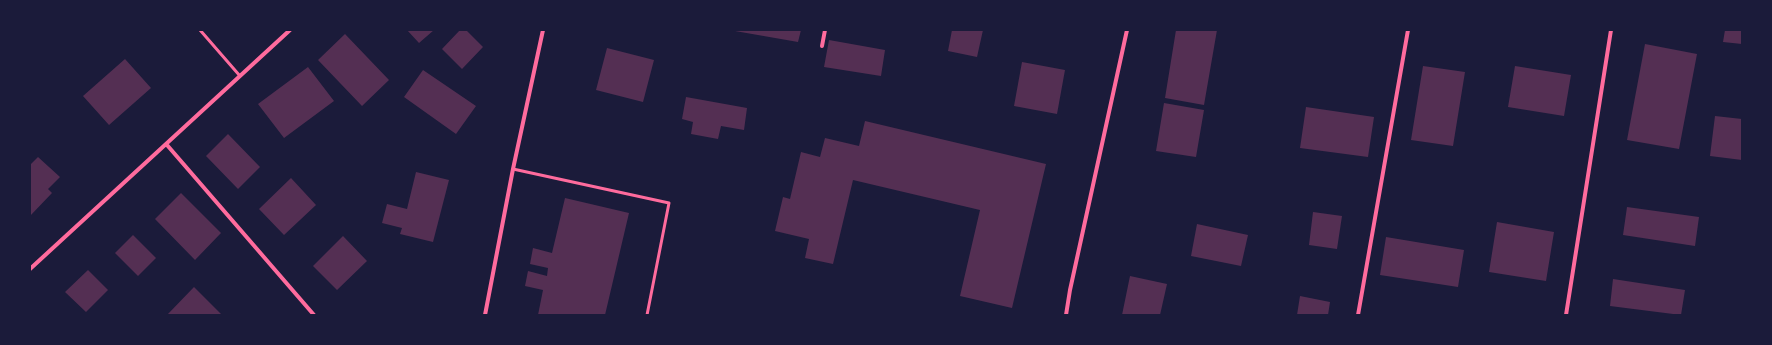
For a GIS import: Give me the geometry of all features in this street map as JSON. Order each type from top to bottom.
[{"type":"street","points":[[31,267],[167,145],[290,30]]},
{"type":"street","points":[[485,315],[513,170],[543,30]]},
{"type":"street","points":[[822,46],[825,30]]},
{"type":"street","points":[[1066,315],[1070,290],[1127,30]]},
{"type":"street","points":[[1358,315],[1408,30]]},
{"type":"street","points":[[1566,315],[1611,30]]},
{"type":"street","points":[[167,145],[313,315]]},
{"type":"lane","points":[[200,30],[240,76]]},
{"type":"lane","points":[[513,170],[669,203],[647,315]]},
{"type":"building","points":[[407,30],[434,30],[419,43]]},
{"type":"building","points":[[460,30],[466,30],[483,47],[462,69],[442,49]]},
{"type":"building","points":[[735,30],[801,30],[798,42]]},
{"type":"building","points":[[952,30],[983,30],[977,57],[948,51]]},
{"type":"building","points":[[1176,30],[1217,30],[1204,105],[1165,98]]},
{"type":"building","points":[[1725,30],[1742,30],[1742,44],[1723,42]]},
{"type":"building","points":[[345,34],[389,80],[362,106],[318,60]]},
{"type":"building","points":[[829,40],[885,50],[881,76],[824,67]]},
{"type":"building","points":[[1645,44],[1697,54],[1679,149],[1627,140]]},
{"type":"building","points":[[607,48],[654,60],[643,102],[596,90]]},
{"type":"building","points":[[125,59],[151,88],[109,125],[83,96]]},
{"type":"building","points":[[1022,62],[1065,70],[1057,114],[1014,106]]},
{"type":"building","points":[[1423,66],[1465,72],[1453,146],[1411,140]]},
{"type":"building","points":[[1515,66],[1571,75],[1564,116],[1508,107]]},
{"type":"building","points":[[308,67],[334,101],[284,138],[258,104]]},
{"type":"building","points":[[423,70],[476,106],[456,134],[404,97]]},
{"type":"building","points":[[686,97],[747,108],[744,130],[721,126],[718,139],[691,134],[693,122],[682,119]]},
{"type":"building","points":[[1164,103],[1204,110],[1196,157],[1156,151]]},
{"type":"building","points":[[1306,107],[1374,117],[1368,157],[1300,148]]},
{"type":"building","points":[[1715,116],[1742,119],[1742,160],[1710,156]]},
{"type":"building","points":[[865,121],[1046,164],[1012,308],[960,296],[980,210],[853,180],[833,264],[805,258],[809,239],[775,231],[783,197],[790,199],[801,152],[820,157],[825,138],[859,146]]},
{"type":"building","points":[[228,134],[260,167],[238,189],[206,156]]},
{"type":"building","points":[[38,157],[60,177],[48,189],[52,193],[30,216],[30,165]]},
{"type":"building","points":[[416,172],[449,180],[433,242],[400,234],[402,228],[382,223],[387,204],[407,209]]},
{"type":"building","points":[[291,178],[316,205],[284,235],[259,209]]},
{"type":"building","points":[[181,193],[221,233],[195,260],[155,219]]},
{"type":"building","points":[[565,198],[629,213],[605,315],[538,315],[543,290],[525,286],[528,271],[547,276],[548,268],[530,264],[533,248],[552,253]]},
{"type":"building","points":[[1627,207],[1699,217],[1695,246],[1623,235]]},
{"type":"building","points":[[1313,212],[1342,216],[1337,249],[1309,245]]},
{"type":"building","points":[[1497,222],[1554,232],[1546,281],[1489,272]]},
{"type":"building","points":[[1197,224],[1248,235],[1241,266],[1191,256]]},
{"type":"building","points":[[133,235],[156,258],[138,276],[115,253]]},
{"type":"building","points":[[343,236],[367,261],[337,290],[313,266]]},
{"type":"building","points":[[1386,237],[1464,250],[1458,287],[1380,275]]},
{"type":"building","points":[[88,270],[108,290],[86,312],[65,292]]},
{"type":"building","points":[[1130,276],[1167,284],[1160,315],[1122,315]]},
{"type":"building","points":[[1613,279],[1685,290],[1681,315],[1610,306]]},
{"type":"building","points":[[194,287],[222,315],[167,315]]},
{"type":"building","points":[[1300,296],[1330,302],[1328,315],[1297,315]]}]
